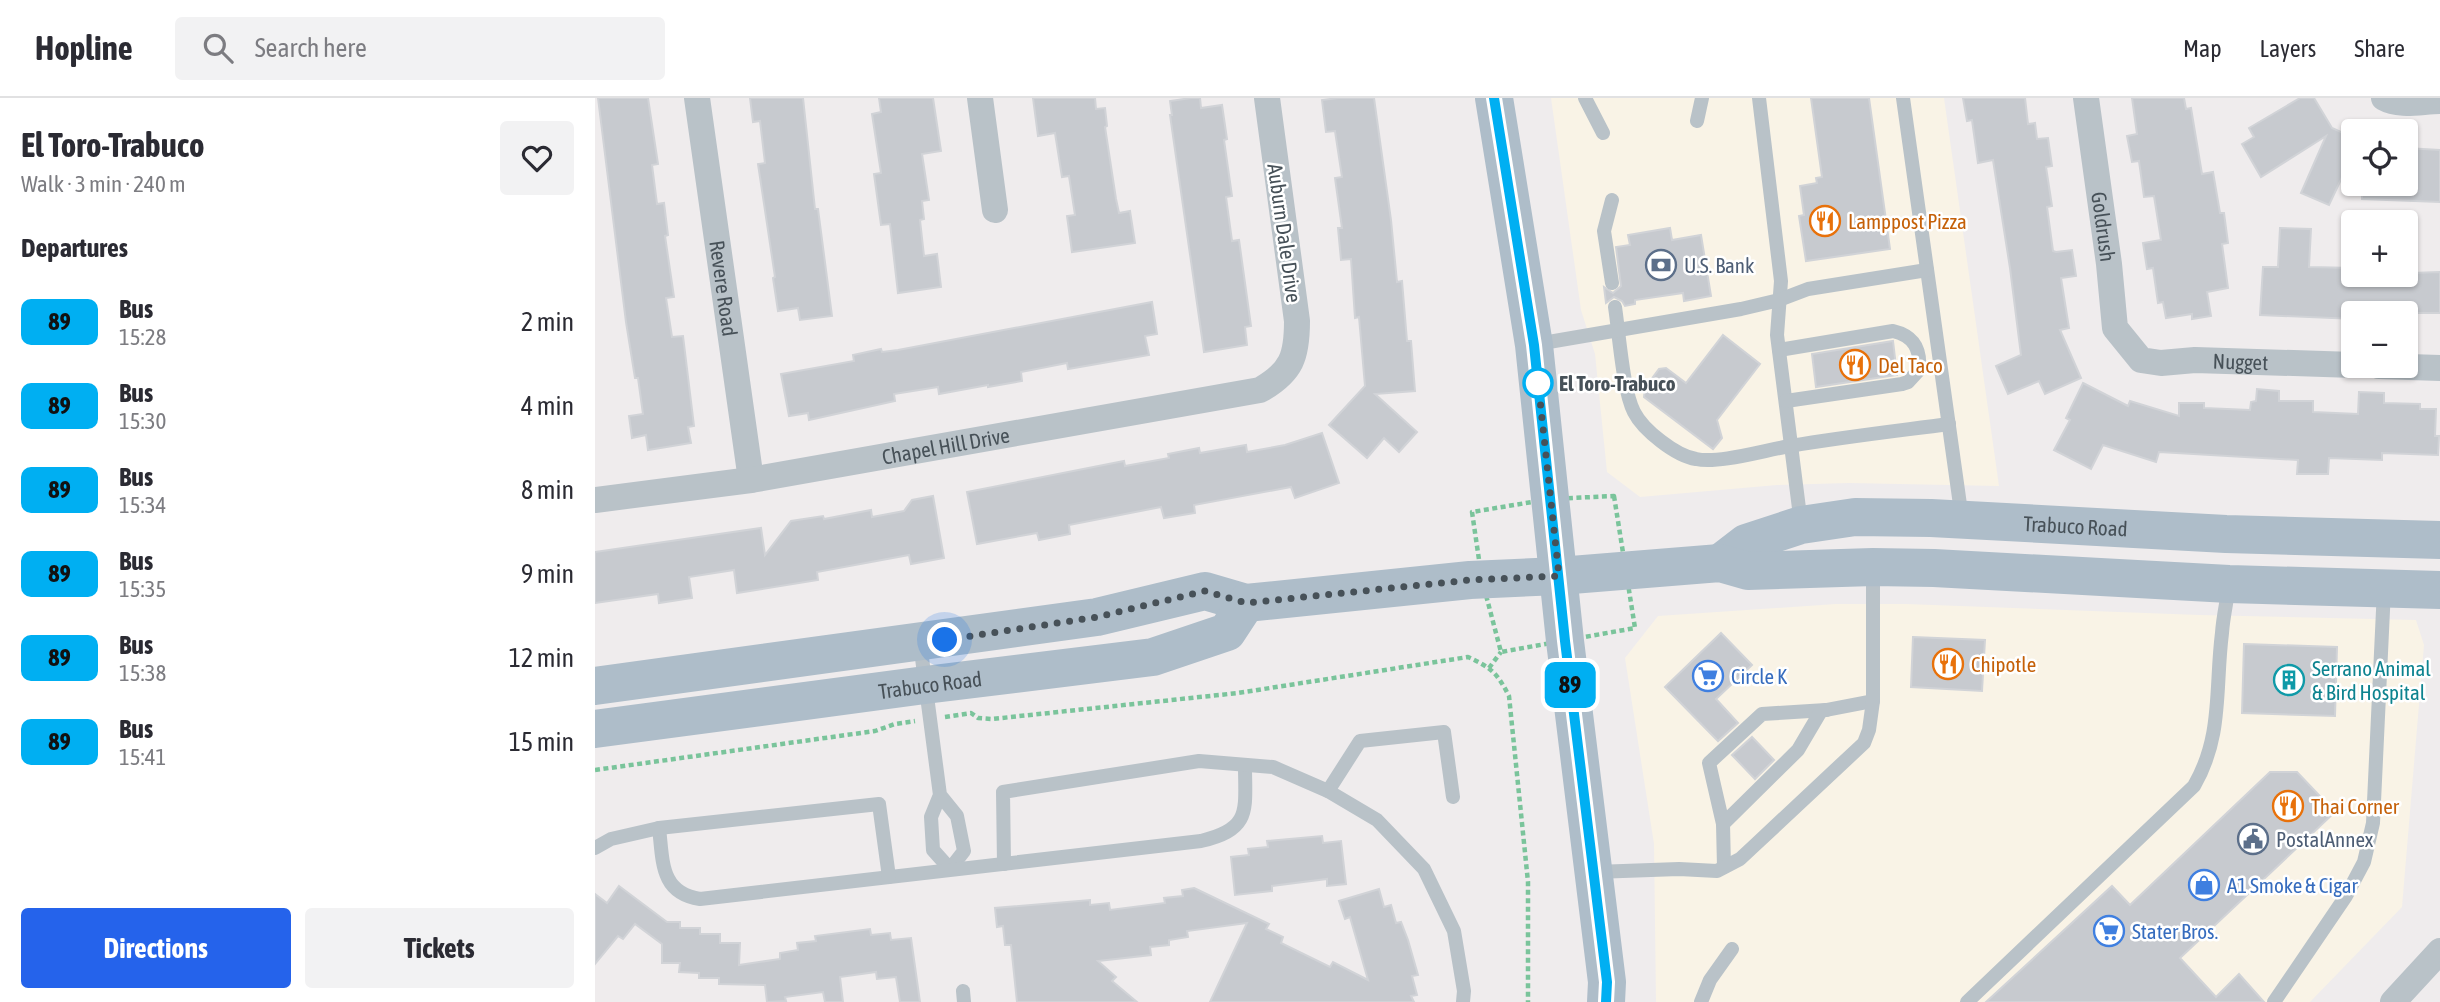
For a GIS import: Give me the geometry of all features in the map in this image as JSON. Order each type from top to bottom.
[{"type":"main road","points":[[1494,98],[1534,345],[1592,872],[1607,982],[1606,1002]]},
{"type":"main road","name":"Trabuco Road","points":[[1720,563],[1746,543],[1801,525],[1854,517],[2226,534],[2440,540]]},
{"type":"main road","points":[[2229,584],[2236,563],[2252,556],[2440,562]]},
{"type":"main road","name":"Trabuco Road","points":[[595,686],[1097,617],[1205,591],[1246,603],[1470,580],[1720,563],[1748,571],[1934,568],[2229,584],[2440,590]]},
{"type":"main road","name":"Trabuco Road","points":[[595,729],[1153,657],[1227,632],[1246,603]]},
{"type":"street","name":"Revere Road","points":[[697,98],[751,480]]},
{"type":"street","points":[[980,98],[995,210]]},
{"type":"street","name":"Auburn Dale Drive","points":[[1267,98],[1297,321],[1297,348],[1289,368]]},
{"type":"street","name":"Goldrush","points":[[2086,98],[2115,327],[2131,349]]},
{"type":"street","points":[[2383,98],[2387,101],[2409,103],[2440,101]]},
{"type":"street","name":"Nugget","points":[[2131,349],[2141,360],[2161,363],[2195,360],[2341,365]]},
{"type":"street","points":[[2418,367],[2440,368]]},
{"type":"street","name":"Chapel Hill Drive","points":[[595,500],[751,480],[1260,390],[1272,384],[1289,368]]},
{"type":"street","points":[[2393,1002],[2440,951]]},
{"type":"lane","points":[[1585,98],[1603,133]]},
{"type":"lane","points":[[1697,121],[1702,98]]},
{"type":"lane","points":[[1759,98],[1781,281],[1777,335],[1801,525]]},
{"type":"lane","points":[[1903,98],[1962,520]]},
{"type":"lane","points":[[1612,200],[1604,231],[1612,284]]},
{"type":"lane","points":[[1534,345],[1741,309],[1779,300],[1808,289],[1927,270]]},
{"type":"lane","points":[[1615,307],[1633,412],[1669,448],[1695,459],[1709,460],[1949,424]]},
{"type":"lane","points":[[1779,350],[1893,331],[1905,334],[1913,341],[1920,356],[1919,370],[1908,382],[1786,401]]},
{"type":"lane","points":[[1592,872],[1679,869],[1717,871],[1740,859],[1864,743],[1869,730],[1873,701],[1873,567]]},
{"type":"lane","points":[[1968,1002],[2194,786],[2204,768],[2214,737],[2222,633],[2229,584]]},
{"type":"lane","points":[[2274,1002],[2346,896],[2364,862],[2373,823],[2384,588]]},
{"type":"lane","points":[[920,643],[940,795],[931,817],[933,850],[950,869]]},
{"type":"lane","points":[[1723,824],[1798,750],[1821,711],[1873,701]]},
{"type":"lane","points":[[1724,867],[1723,824],[1709,763],[1762,714],[1828,710]]},
{"type":"lane","points":[[1328,790],[1360,741],[1444,732],[1453,797]]},
{"type":"lane","points":[[1004,864],[1003,792],[1199,761],[1273,767],[1328,790],[1377,820],[1425,869],[1454,931],[1464,991],[1463,1002]]},
{"type":"lane","points":[[659,828],[664,872],[678,892],[700,899],[1221,837],[1235,829],[1243,815],[1245,765]]},
{"type":"lane","points":[[940,795],[957,816],[964,851],[950,869]]},
{"type":"lane","points":[[595,848],[611,839],[659,828],[879,804],[889,877]]},
{"type":"lane","points":[[1701,1002],[1710,979],[1732,949]]},
{"type":"path","points":[[1489,668],[1501,652]]},
{"type":"path","points":[[971,713],[978,718],[992,719],[1238,693],[1468,657],[1499,676],[1509,696],[1528,882],[1528,1002]]},
{"type":"path","points":[[595,769],[875,731],[895,724]]},
{"type":"shaded area","points":[[1551,98],[1944,98],[1999,486],[1849,483],[1777,485],[1640,497],[1607,472],[1595,354],[1581,310]]},
{"type":"shaded area","points":[[1836,604],[2416,620],[2424,645],[2402,907],[2310,1002],[1656,1002],[1654,844],[1625,658],[1658,616]]},
{"type":"building","points":[[598,98],[648,98],[658,164],[652,165],[657,204],[664,203],[668,235],[665,236],[674,297],[666,298],[672,337],[683,336],[694,426],[688,427],[691,443],[648,450],[646,435],[632,438],[629,416],[643,414],[626,322]]},
{"type":"building","points":[[750,98],[803,98],[815,209],[818,209],[832,316],[800,320],[798,308],[778,311],[758,164],[765,163],[760,121],[753,122]]},
{"type":"building","points":[[879,98],[933,98],[941,151],[922,154],[929,200],[922,201],[924,219],[920,220],[924,256],[937,254],[941,287],[898,293],[890,224],[881,225],[874,174],[881,173],[872,114],[881,112]]},
{"type":"building","points":[[1033,98],[1095,98],[1096,109],[1105,108],[1105,127],[1119,213],[1130,211],[1135,243],[1072,252],[1067,216],[1075,215],[1069,176],[1062,177],[1055,133],[1038,136]]},
{"type":"building","points":[[1200,98],[1201,108],[1222,105],[1232,196],[1226,197],[1232,241],[1239,240],[1251,326],[1245,327],[1247,345],[1204,352],[1170,115],[1170,101]]},
{"type":"building","points":[[1374,98],[1397,282],[1402,281],[1407,341],[1411,341],[1415,391],[1375,394],[1417,432],[1399,452],[1384,438],[1367,458],[1329,425],[1365,386],[1359,317],[1355,318],[1351,259],[1341,260],[1338,228],[1342,228],[1335,178],[1342,177],[1335,131],[1326,132],[1322,100]]},
{"type":"building","points":[[1811,98],[1869,98],[1890,249],[1806,261],[1799,216],[1804,215],[1800,186],[1817,183],[1816,178],[1822,177]]},
{"type":"building","points":[[1963,98],[2025,98],[2028,124],[2035,123],[2037,139],[2048,138],[2052,166],[2046,167],[2052,206],[2047,207],[2053,251],[2072,250],[2076,276],[2061,278],[2069,328],[2060,330],[2081,378],[2045,394],[2039,381],[2008,394],[1996,366],[2021,355],[1993,160],[1978,163],[1972,120],[1967,121]]},
{"type":"building","points":[[2132,98],[2184,98],[2186,109],[2191,108],[2202,174],[2213,172],[2220,213],[2224,213],[2228,243],[2222,244],[2228,288],[2207,292],[2211,316],[2192,319],[2192,314],[2166,318],[2163,302],[2158,303],[2153,268],[2147,269],[2143,243],[2161,240],[2154,196],[2144,197],[2139,161],[2132,162],[2127,136],[2137,134]]},
{"type":"building","points":[[2300,98],[2314,98],[2332,128],[2341,132],[2341,180],[2329,205],[2301,193],[2326,136],[2261,177],[2242,144],[2254,137],[2249,128]]},
{"type":"building","points":[[2418,149],[2440,150],[2440,202],[2362,199],[2362,196],[2418,196]]},
{"type":"building","name":"U.S. Bank","points":[[1670,228],[1672,240],[1701,235],[1711,296],[1684,301],[1683,293],[1635,300],[1635,304],[1625,306],[1614,297],[1606,303],[1604,287],[1613,293],[1621,286],[1616,247],[1630,245],[1628,235]]},
{"type":"building","points":[[2280,228],[2311,229],[2309,267],[2341,268],[2341,287],[2418,287],[2418,273],[2440,272],[2440,313],[2418,313],[2418,301],[2341,301],[2341,318],[2260,315],[2263,267],[2278,267]]},
{"type":"building","points":[[1152,302],[1157,334],[1145,336],[1149,355],[1068,369],[1067,363],[1021,372],[1022,381],[988,387],[939,394],[938,387],[894,394],[895,401],[809,420],[808,413],[789,416],[781,374],[854,361],[853,355],[881,349],[882,352],[898,350]]},
{"type":"building","points":[[1723,335],[1760,364],[1717,420],[1722,438],[1713,449],[1644,397],[1645,388],[1659,369],[1666,368],[1686,383]]},
{"type":"building","name":"Del Taco","points":[[1893,341],[1897,375],[1816,387],[1812,354]]},
{"type":"building","points":[[2083,383],[2128,406],[2130,401],[2179,416],[2179,403],[2204,403],[2204,408],[2250,410],[2251,402],[2256,401],[2257,389],[2279,391],[2279,401],[2313,401],[2313,412],[2358,414],[2359,392],[2384,393],[2384,403],[2420,404],[2420,409],[2436,409],[2435,436],[2439,436],[2438,455],[2382,453],[2382,460],[2329,458],[2328,474],[2297,474],[2298,460],[2159,452],[2156,462],[2103,445],[2091,469],[2054,450],[2070,420],[2066,418]]},
{"type":"building","points":[[1322,433],[1339,483],[1295,498],[1291,487],[1194,505],[1195,513],[1164,518],[1161,507],[1069,525],[1070,534],[1039,540],[1037,533],[977,544],[967,492],[1124,461],[1125,466],[1169,458],[1168,454],[1199,448],[1200,453],[1246,445],[1247,452],[1285,445]]},
{"type":"building","points":[[933,496],[944,558],[911,564],[909,555],[817,572],[818,580],[737,593],[734,570],[689,577],[692,598],[659,603],[658,594],[595,603],[595,552],[761,528],[765,555],[791,521],[823,516],[824,519],[871,510],[872,517],[904,511],[912,500]]},
{"type":"building","name":"Circle K","points":[[1721,633],[1752,665],[1716,699],[1738,723],[1718,741],[1665,687]]},
{"type":"building","name":"Chipotle","points":[[1913,637],[1985,640],[1982,691],[1911,687]]},
{"type":"building","name":"Serrano Animal & Bird Hospital","points":[[2244,644],[2337,647],[2335,716],[2242,713]]},
{"type":"building","points":[[1752,737],[1774,760],[1755,779],[1732,755]]},
{"type":"building","points":[[2270,772],[2297,772],[2335,812],[2180,958],[2216,997],[2239,974],[2264,1002],[1986,1002],[2112,886],[2130,905]]},
{"type":"building","points":[[1322,836],[1323,843],[1341,841],[1346,884],[1327,886],[1327,879],[1272,886],[1272,891],[1235,895],[1231,857],[1249,855],[1248,849],[1268,847],[1267,841]]},
{"type":"building","points":[[619,886],[667,922],[680,922],[680,928],[700,928],[700,934],[720,934],[720,943],[740,943],[739,965],[780,959],[780,953],[798,950],[797,943],[816,941],[815,936],[870,929],[871,935],[890,933],[891,940],[911,938],[920,1002],[900,1002],[896,977],[877,979],[876,972],[840,977],[843,1002],[825,1002],[823,992],[785,997],[786,1001],[767,1002],[765,985],[719,984],[719,978],[699,978],[699,973],[679,972],[680,963],[662,963],[662,944],[635,924],[623,939],[618,936],[595,964],[595,894],[607,903]]},
{"type":"building","points":[[1194,888],[1269,924],[1266,929],[1283,937],[1281,943],[1330,967],[1333,962],[1368,980],[1350,917],[1345,919],[1339,901],[1379,889],[1384,907],[1391,905],[1396,923],[1401,922],[1408,940],[1418,975],[1412,976],[1417,995],[1411,996],[1414,1002],[1210,1002],[1247,923],[1187,931],[1188,937],[1169,940],[1169,945],[1150,947],[1151,955],[1098,961],[1116,977],[1112,981],[1137,1002],[1017,1002],[1011,945],[1005,945],[1003,926],[997,927],[995,908],[1090,900],[1090,905],[1109,903],[1110,910],[1165,903],[1164,898],[1183,896],[1182,890]]},
{"type":"bus line","name":"89","points":[[1494,98],[1534,345],[1565,641],[1607,982],[1606,1002]]},
{"type":"place","name":"Lamppost Pizza","points":[[1825,221]]},
{"type":"place","name":"U.S. Bank","points":[[1661,265]]},
{"type":"place","name":"Del Taco","points":[[1855,365]]},
{"type":"place","name":"El Toro-Trabuco","points":[[1538,383]]},
{"type":"place","name":"Chipotle","points":[[1948,664]]},
{"type":"place","name":"Circle K","points":[[1708,676]]},
{"type":"place","name":"Serrano Animal & Bird Hospital","points":[[2289,680]]},
{"type":"place","name":"Thai Corner","points":[[2288,806]]},
{"type":"place","name":"PostalAnnex","points":[[2253,839]]},
{"type":"place","name":"A1 Smoke & Cigar","points":[[2204,885]]},
{"type":"place","name":"Stater Bros.","points":[[2109,931]]},
{"type":"route","points":[[945,640],[1097,617],[1205,591],[1246,603],[1470,580],[1559,576],[1537,372],[1538,383]]}]
